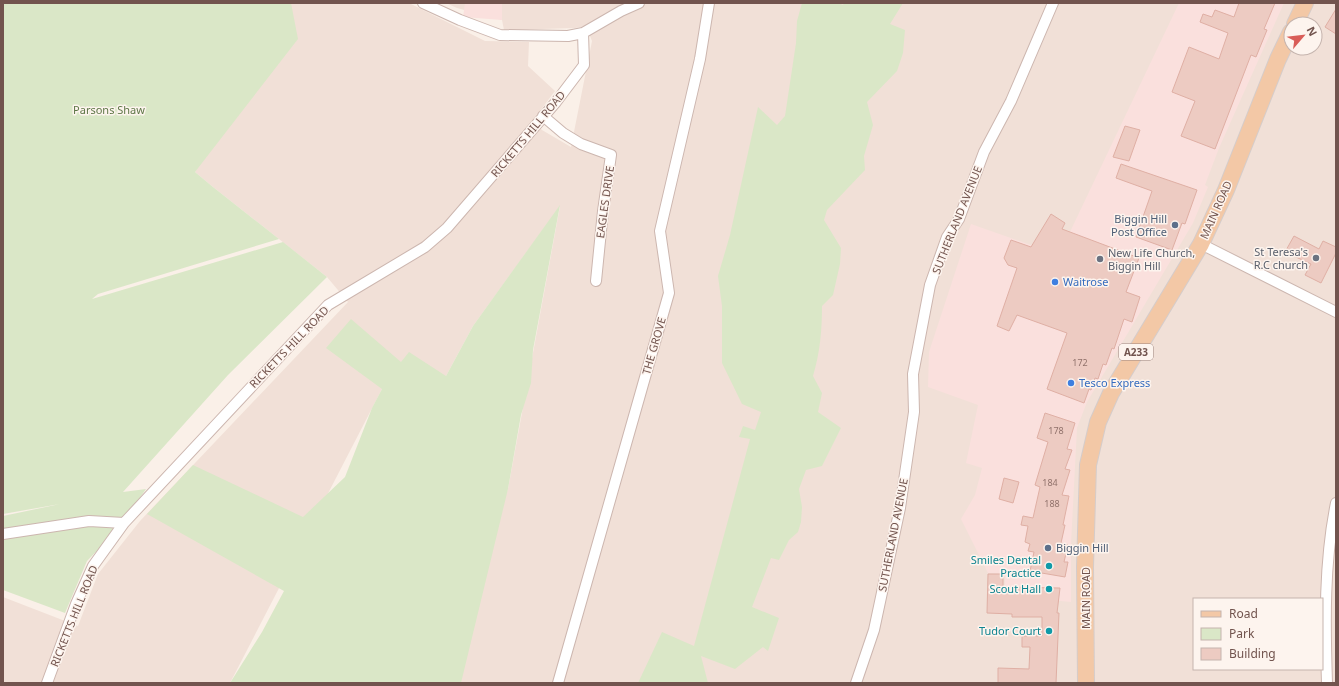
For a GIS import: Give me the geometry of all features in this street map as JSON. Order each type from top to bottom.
[{"type":"main road","points":[[1299,16],[1306,3]]},
{"type":"main road","name":"MAIN ROAD","points":[[1086,683],[1085,567],[1088,465],[1098,422],[1111,394],[1201,244],[1226,190],[1283,49]]},
{"type":"street","points":[[424,3],[460,20],[500,35],[568,36],[583,33],[620,7],[639,3]]},
{"type":"street","name":"THE GROVE","points":[[558,683],[669,292],[660,231],[700,59],[709,3]]},
{"type":"street","name":"SUTHERLAND AVENUE","points":[[856,683],[874,630],[900,508],[914,412],[913,374],[930,285],[948,237],[959,219],[984,152],[1011,101],[1053,3]]},
{"type":"street","name":"RICKETTS HILL ROAD","points":[[47,683],[76,604],[93,566],[124,523],[328,305],[425,247],[447,228],[556,102],[584,65],[583,33]]},
{"type":"street","name":"EAGLES DRIVE","points":[[543,116],[563,133],[581,144],[611,155],[602,211],[596,280]]},
{"type":"street","points":[[1201,244],[1336,312]]},
{"type":"street","points":[[1327,683],[1325,590],[1336,503]]},
{"type":"street","points":[[3,534],[90,521],[124,523]]},
{"type":"shaded area","points":[[265,3],[409,3],[485,41],[529,42],[528,66],[555,91],[533,120],[542,130],[571,147],[592,41],[586,26],[575,28],[504,30],[502,20],[457,8],[446,3],[1336,3],[1336,683],[437,683],[508,489],[560,206],[473,326],[446,376],[382,389],[230,683],[3,683],[3,597],[78,626],[98,574],[140,521],[348,302],[327,277],[195,172]]},
{"type":"shaded area","points":[[465,3],[502,3],[502,20],[463,17]]},
{"type":"shaded area","points":[[1179,3],[1284,3],[1219,148],[1205,185],[1208,187],[1193,223],[1087,402],[1077,428],[1071,544],[1071,602],[1051,600],[1034,595],[1035,586],[1005,586],[1005,574],[988,573],[961,519],[975,495],[982,468],[966,463],[978,405],[928,387],[929,352],[971,224],[1059,255]]},
{"type":"green space","name":"Parsons Shaw","points":[[3,3],[291,3],[298,39],[195,172],[279,239],[98,294],[92,299],[283,242],[327,277],[228,375],[123,492],[146,489],[120,527],[87,561],[65,613],[3,590],[3,516],[60,504],[3,514]]},
{"type":"green space","points":[[802,3],[838,3],[843,5],[844,3],[903,3],[890,24],[905,30],[903,53],[897,71],[867,102],[873,125],[864,156],[865,170],[827,210],[824,220],[841,248],[840,264],[833,295],[822,306],[820,341],[813,376],[822,393],[818,412],[841,428],[822,466],[806,470],[799,489],[802,507],[801,522],[798,532],[789,540],[779,560],[771,558],[752,607],[779,618],[768,651],[763,647],[735,669],[701,656],[708,683],[638,683],[662,632],[694,646],[750,439],[739,437],[743,426],[755,430],[761,412],[742,404],[722,363],[722,306],[718,276],[730,235],[758,107],[777,125],[785,116],[796,43],[797,21]]},
{"type":"green space","points":[[560,205],[533,350],[531,383],[521,415],[508,489],[461,683],[230,683],[262,632],[284,591],[147,514],[193,465],[303,517],[345,477],[372,408],[382,389],[326,348],[351,319],[401,362],[409,352],[446,376],[473,326]]},
{"type":"building","points":[[1239,3],[1275,3],[1264,29],[1267,30],[1256,57],[1251,55],[1215,149],[1181,136],[1195,101],[1172,92],[1189,47],[1219,59],[1228,33],[1200,22],[1203,14],[1212,17],[1215,10],[1234,17]]},
{"type":"building","points":[[1336,9],[1336,34],[1325,27]]},
{"type":"building","points":[[1125,126],[1140,130],[1129,161],[1113,157]]},
{"type":"building","points":[[1121,164],[1197,190],[1185,224],[1182,223],[1172,250],[1136,237],[1152,191],[1116,178]]},
{"type":"building","points":[[1051,214],[1065,223],[1062,229],[1139,258],[1126,292],[1140,297],[1132,322],[1124,319],[1114,349],[1112,348],[1106,365],[1103,364],[1098,379],[1095,378],[1084,403],[1047,389],[1067,333],[1017,315],[1009,331],[997,326],[1017,268],[1008,265],[1004,258],[1011,240],[1031,247]]},
{"type":"building","name":"St Teresa's R.C church","points":[[1294,236],[1319,249],[1323,241],[1336,247],[1336,253],[1321,283],[1305,275],[1311,264],[1285,252]]},
{"type":"building","points":[[1045,413],[1075,423],[1067,449],[1072,450],[1065,469],[1070,470],[1062,495],[1069,496],[1061,543],[1068,545],[1064,562],[1068,562],[1065,577],[1030,571],[1034,552],[1028,551],[1030,544],[1025,542],[1028,526],[1021,525],[1023,516],[1033,518],[1040,487],[1035,485],[1048,442],[1037,438]]},
{"type":"building","points":[[1004,478],[1019,482],[1013,503],[999,499]]},
{"type":"building","name":"Tudor Court","points":[[988,574],[1003,574],[1003,587],[1060,588],[1057,613],[1059,613],[1056,683],[998,683],[998,668],[1029,669],[1030,647],[1022,647],[1022,636],[1042,636],[1042,617],[1012,617],[1012,614],[987,613]]},
{"type":"place","name":"Biggin Hill Post Office","points":[[1175,225]]},
{"type":"place","name":"St Teresa's R.C church","points":[[1316,258]]},
{"type":"place","name":"New Life Church, Biggin Hill","points":[[1100,259]]},
{"type":"place","name":"Waitrose","points":[[1055,282]]},
{"type":"place","name":"Tesco Express","points":[[1071,383]]},
{"type":"place","name":"Biggin Hill","points":[[1048,548]]},
{"type":"place","name":"Smiles Dental Practice","points":[[1049,566]]},
{"type":"place","name":"Scout Hall","points":[[1049,589]]},
{"type":"place","name":"Tudor Court","points":[[1049,631]]}]
